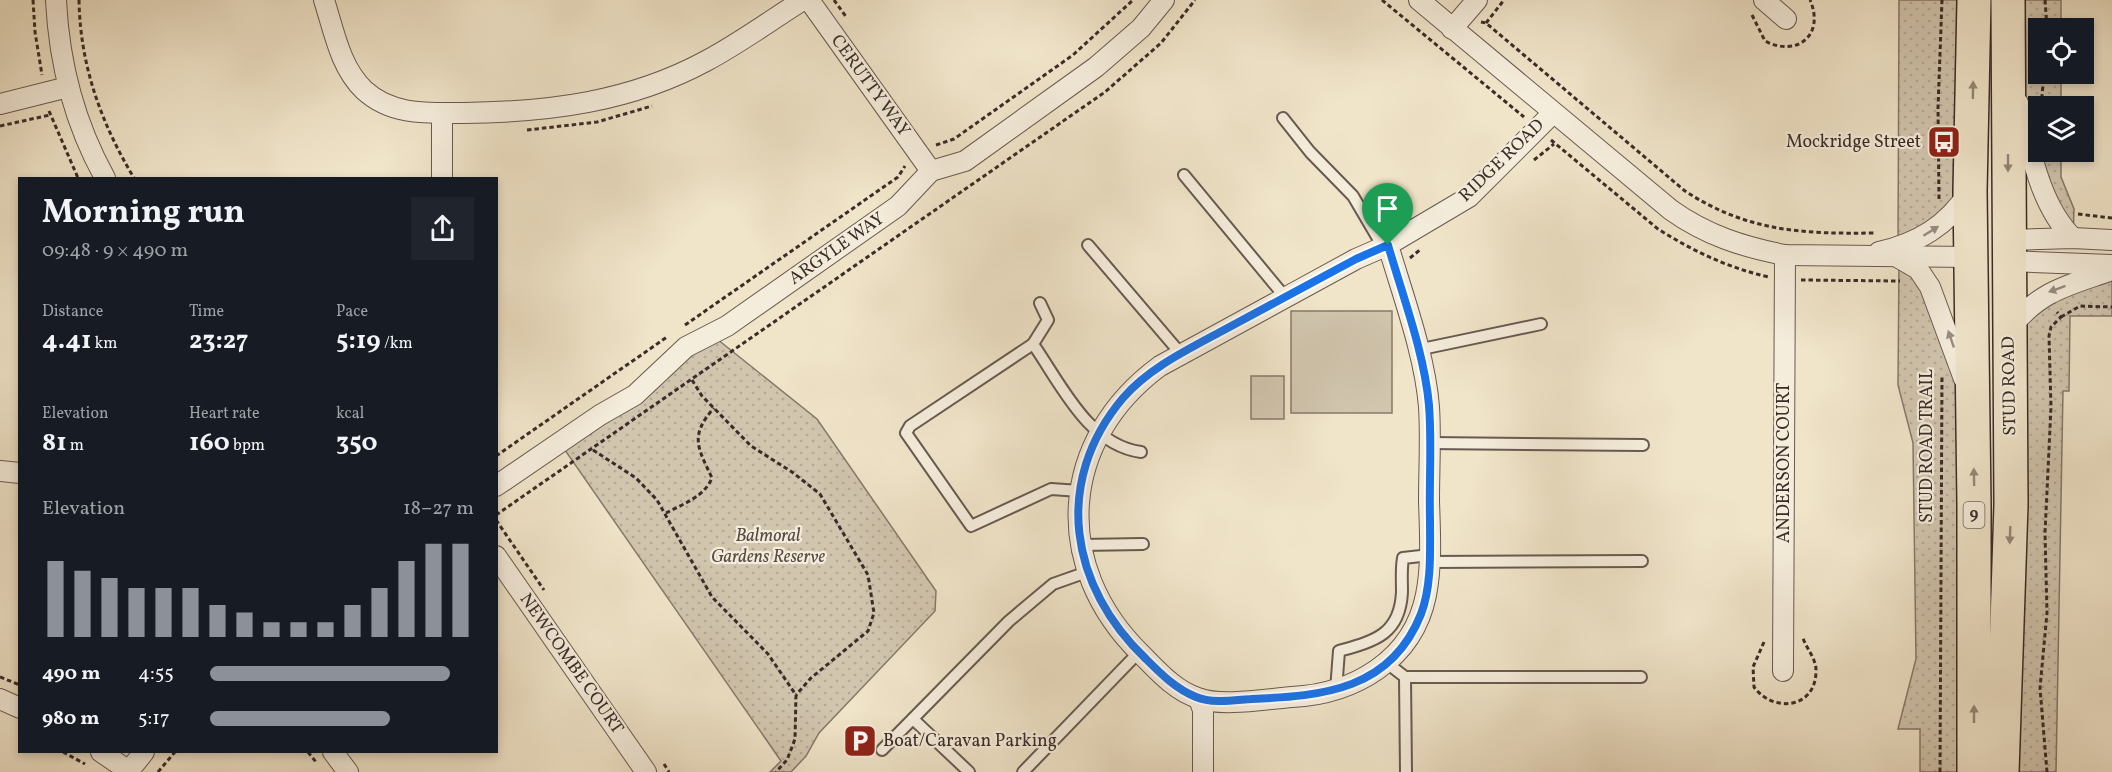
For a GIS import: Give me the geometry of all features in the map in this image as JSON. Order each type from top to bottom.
[{"type":"highway","name":"STUD ROAD","points":[[1974,0],[1970,191],[1974,772]]},
{"type":"highway","name":"STUD ROAD","points":[[2002,772],[2011,505],[2008,0]]},
{"type":"highway","points":[[1971,257],[2009,251]]},
{"type":"street","points":[[56,0],[59,45],[68,87],[79,124],[105,177]]},
{"type":"street","points":[[324,0],[345,66],[364,90],[395,108],[442,113],[547,110],[602,101],[635,92],[705,62],[803,0]]},
{"type":"street","name":"CERUTTY WAY","points":[[809,0],[931,171]]},
{"type":"street","points":[[931,171],[965,161],[1096,68],[1141,28],[1164,0]]},
{"type":"street","points":[[1419,0],[1692,224],[1736,243],[1785,255],[1971,257]]},
{"type":"street","points":[[1452,28],[1477,0]]},
{"type":"street","points":[[1764,0],[1786,19]]},
{"type":"street","points":[[2008,66],[2036,165],[2073,238]]},
{"type":"street","points":[[0,104],[68,87]]},
{"type":"street","name":"RIDGE ROAD","points":[[1386,246],[1417,351],[1429,408],[1430,559],[1422,611],[1407,640],[1387,663],[1366,678],[1336,690],[1303,697],[1216,701],[1199,699],[1169,681],[1111,621],[1087,572],[1080,545],[1077,519],[1086,464],[1099,434],[1115,409],[1134,386],[1181,354],[1285,297],[1386,246],[1469,197],[1553,112]]},
{"type":"street","points":[[442,113],[442,177]]},
{"type":"street","name":"ARGYLE WAY","points":[[498,485],[600,415],[635,395],[686,347],[727,326],[898,206],[931,171]]},
{"type":"street","points":[[1856,257],[1930,234],[1958,209],[1970,191]]},
{"type":"street","points":[[2009,251],[2073,238],[2112,240]]},
{"type":"street","points":[[2009,251],[2112,268]]},
{"type":"street","name":"ANDERSON COURT","points":[[1783,671],[1785,255]]},
{"type":"street","points":[[1899,258],[1918,269],[1923,289],[1953,345],[1973,416]]},
{"type":"street","points":[[2009,330],[2026,309],[2047,293],[2112,268]]},
{"type":"street","points":[[0,471],[18,473]]},
{"type":"street","name":"NEWCOMBE COURT","points":[[498,559],[646,772]]},
{"type":"street","points":[[0,699],[18,707]]},
{"type":"street","points":[[1199,699],[1203,710],[1203,764]]},
{"type":"street","points":[[96,760],[129,772],[143,753]]},
{"type":"street","points":[[334,753],[348,772]]},
{"type":"lane","points":[[1283,118],[1310,152],[1353,196],[1386,246]]},
{"type":"lane","points":[[1184,175],[1285,297]]},
{"type":"lane","points":[[1088,245],[1181,354]]},
{"type":"lane","points":[[1040,303],[1048,320],[1033,344],[910,426],[906,436],[971,526],[1051,489],[1080,491]]},
{"type":"lane","points":[[1417,351],[1541,324]]},
{"type":"lane","points":[[1033,344],[1099,434],[1120,448],[1141,452]]},
{"type":"lane","points":[[1429,443],[1643,445]]},
{"type":"lane","points":[[1080,545],[1143,544]]},
{"type":"lane","points":[[1336,690],[1337,653],[1365,644],[1387,632],[1399,610],[1403,558],[1408,556],[1430,559],[1642,561]]},
{"type":"lane","points":[[882,750],[1009,621],[1039,595],[1061,580],[1087,572]]},
{"type":"lane","points":[[1023,772],[1139,652]]},
{"type":"lane","points":[[1387,663],[1405,677],[1641,677]]},
{"type":"lane","points":[[1405,677],[1406,772]]},
{"type":"lane","points":[[913,719],[969,772]]},
{"type":"lane","points":[[1190,772],[1203,764]]},
{"type":"path","points":[[33,0],[35,32],[43,77]]},
{"type":"path","points":[[79,0],[84,53],[94,95],[105,125],[133,177]]},
{"type":"path","points":[[930,149],[954,139],[1073,55],[1133,0]]},
{"type":"path","points":[[498,514],[1105,93],[1161,43],[1195,0]]},
{"type":"path","points":[[1382,0],[1525,118]]},
{"type":"path","points":[[1486,23],[1504,0]]},
{"type":"path","points":[[1942,0],[1938,108],[1939,206],[1942,224]]},
{"type":"path","points":[[2045,0],[2046,18]]},
{"type":"path","points":[[1479,22],[1486,23],[1685,191],[1703,203],[1738,219],[1778,229],[1823,233],[1883,232]]},
{"type":"path","points":[[48,107],[78,177]]},
{"type":"path","points":[[0,126],[50,115]]},
{"type":"path","points":[[677,330],[898,177],[910,163]]},
{"type":"path","points":[[2062,213],[2112,218]]},
{"type":"path","points":[[1796,280],[1900,281],[1923,289]]},
{"type":"path","points":[[2047,293],[2061,317]]},
{"type":"path","points":[[2047,772],[2040,688],[2047,614],[2046,533],[2051,407],[2049,336],[2051,327],[2061,317],[2080,306],[2112,307]]},
{"type":"path","points":[[498,455],[668,337]]},
{"type":"path","name":"STUD ROAD TRAIL","points":[[1940,772],[1942,368]]},
{"type":"path","points":[[692,380],[714,408],[751,447],[792,472],[820,495],[868,576],[874,614],[868,631],[811,678],[796,695]]},
{"type":"path","points":[[666,513],[698,495],[712,478],[702,459],[698,442],[701,424],[714,408]]},
{"type":"path","points":[[593,449],[636,478],[657,500],[712,597],[768,654],[796,695],[795,739],[787,760],[776,772]]},
{"type":"path","points":[[0,677],[18,684]]},
{"type":"path","points":[[67,753],[96,760]]},
{"type":"path","points":[[158,772],[174,753]]},
{"type":"green space","points":[[1899,0],[1974,0],[1970,191],[1898,246]]},
{"type":"green space","points":[[2008,0],[2061,0],[2061,18],[2028,18],[2028,84],[2061,84],[2061,96],[2028,96],[2028,119]]},
{"type":"green space","points":[[2035,162],[2061,162],[2061,177],[2074,209],[2073,238]]},
{"type":"green space","points":[[1899,258],[1918,269],[1967,388],[1974,772],[1920,772],[1920,729],[1898,729],[1916,659],[1913,443],[1898,385]]},
{"type":"green space","points":[[2112,270],[2112,316],[2070,316],[2069,391],[2063,391],[2056,772],[2002,772],[2026,309]]},
{"type":"green space","points":[[1291,311],[1392,311],[1392,413],[1291,413]]},
{"type":"green space","name":"Balmoral Gardens Reserve","points":[[712,335],[817,419],[936,591],[935,611],[819,733],[806,756],[791,772],[770,772],[781,761],[560,443]]},
{"type":"green space","points":[[1251,376],[1284,376],[1284,419],[1251,419]]},
{"type":"place","name":"Mockridge Street","points":[[1944,142]]},
{"type":"place","name":"Boat/Caravan Parking","points":[[860,741]]},
{"type":"route","points":[[1388,245],[1417,351],[1429,408],[1430,555],[1422,611],[1415,627],[1398,652],[1387,663],[1352,685],[1327,693],[1303,697],[1216,701],[1199,699],[1169,681],[1120,633],[1092,585],[1083,559],[1077,519],[1083,477],[1094,444],[1107,420],[1123,398],[1134,386],[1160,366],[1356,259],[1388,245]]}]
